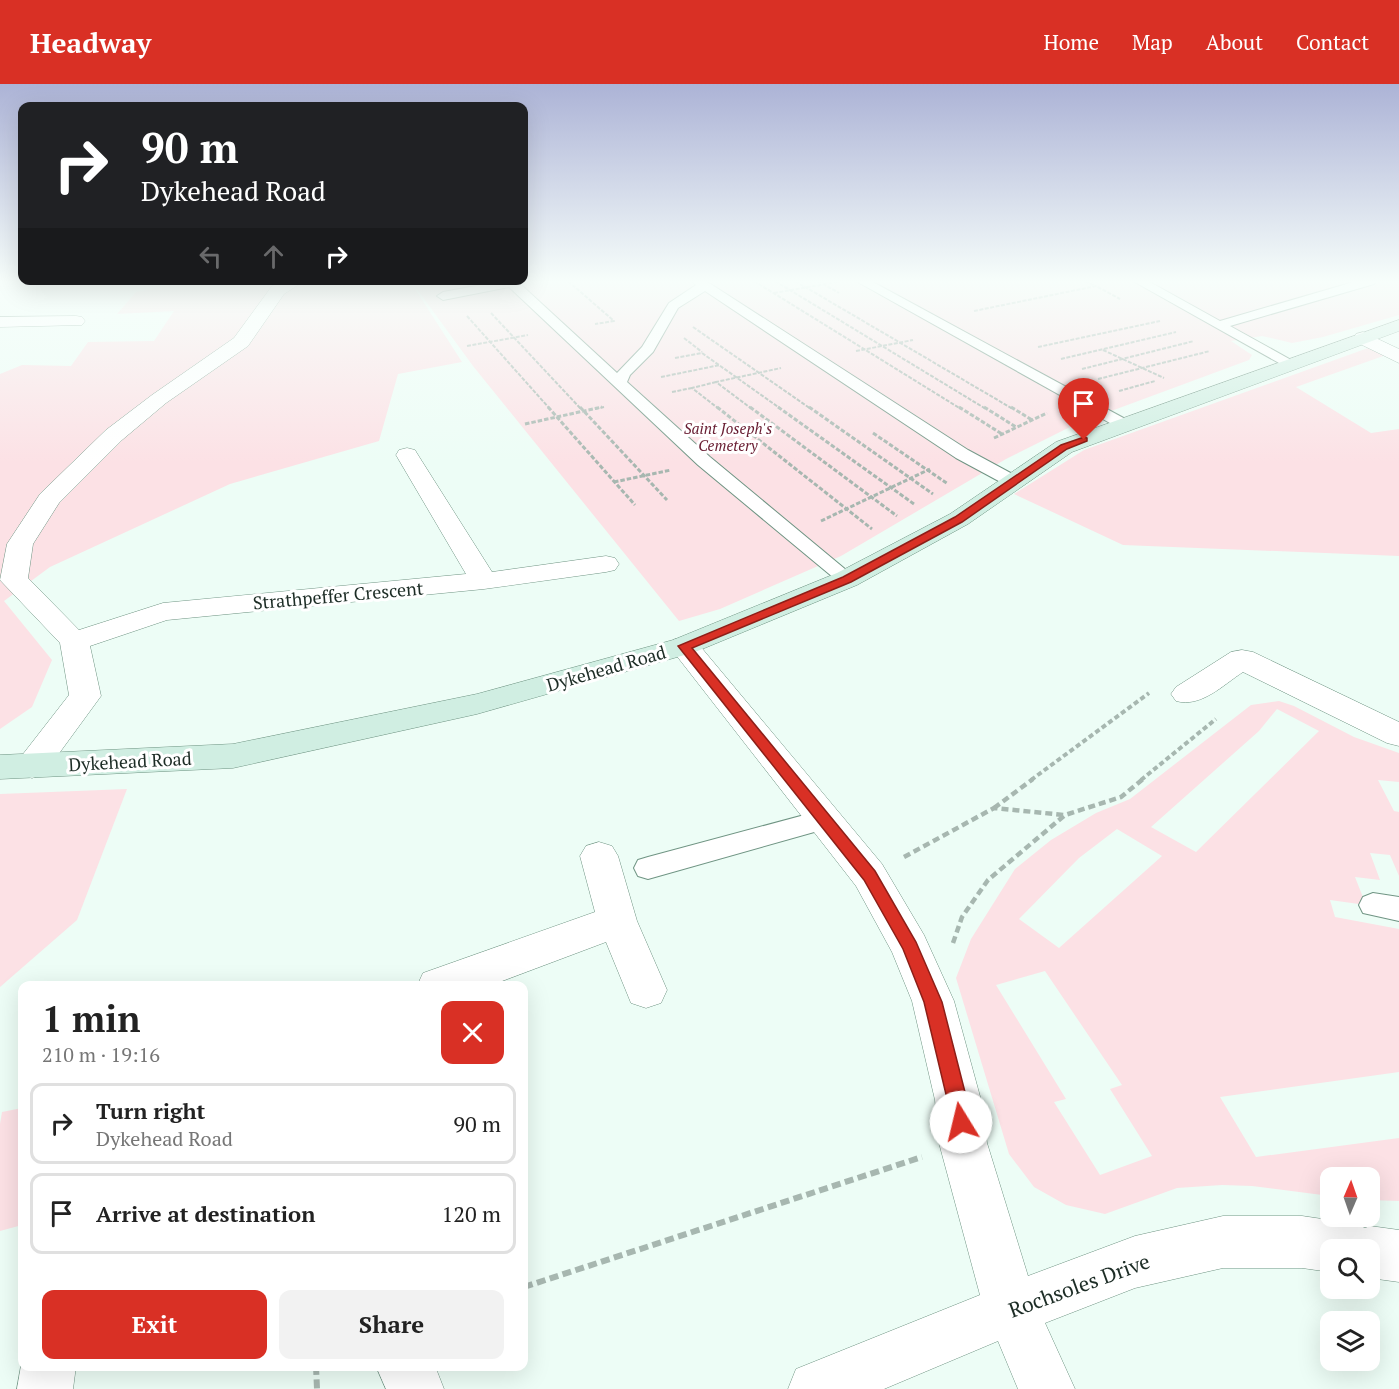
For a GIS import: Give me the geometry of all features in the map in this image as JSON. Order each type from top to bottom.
[{"type":"street","points":[[32,766],[85,696],[74,641],[14,580],[20,544],[49,499],[86,460],[159,399],[241,342]]},
{"type":"street","name":"Dykehead Road","points":[[0,767],[232,756],[477,704],[684,646],[847,579],[959,519],[1064,447],[1352,342]]},
{"type":"street","points":[[1370,342],[1399,357]]},
{"type":"street","points":[[407,455],[484,581]]},
{"type":"street","name":"Strathpeffer Crescent","points":[[74,641],[163,612],[484,581],[606,564]]},
{"type":"street","points":[[684,646],[869,875],[910,947],[933,1002],[958,1100],[963,1143],[1011,1309],[1047,1389]]},
{"type":"street","points":[[1187,694],[1242,659],[1399,735]]},
{"type":"street","points":[[599,856],[617,921],[646,990]]},
{"type":"street","points":[[452,981],[617,921]]},
{"type":"street","name":"Rochsoles Drive","points":[[816,1389],[1011,1309],[1135,1262],[1223,1242],[1302,1242],[1320,1245]]},
{"type":"street","points":[[1380,1253],[1399,1256]]},
{"type":"street","points":[[45,1389],[47,1371]]},
{"type":"street","points":[[407,1371],[416,1389]]},
{"type":"lane","points":[[576,342],[704,461],[790,535],[847,579]]},
{"type":"lane","points":[[621,384],[631,366],[648,350],[653,342]]},
{"type":"lane","points":[[791,342],[962,454],[1014,482]]},
{"type":"lane","points":[[973,342],[1123,424]]},
{"type":"lane","points":[[1248,342],[1288,364]]},
{"type":"lane","points":[[648,868],[824,820]]},
{"type":"path","points":[[467,346],[495,342]]},
{"type":"path","points":[[518,342],[667,500]]},
{"type":"path","points":[[714,342],[933,494]]},
{"type":"path","points":[[852,342],[1002,434]]},
{"type":"path","points":[[876,342],[1017,427]]},
{"type":"path","points":[[872,529],[692,388],[905,342]]},
{"type":"path","points":[[1033,348],[1062,342]]},
{"type":"path","points":[[1022,368],[1131,342]]},
{"type":"path","points":[[1041,379],[1191,342]]},
{"type":"path","points":[[1060,389],[1217,349],[1207,342]]},
{"type":"path","points":[[490,343],[635,506]]},
{"type":"path","points":[[900,343],[1032,420]]},
{"type":"path","points":[[790,535],[1077,398],[1094,398],[1164,378],[1102,349]]},
{"type":"path","points":[[631,366],[702,352],[914,504]]},
{"type":"path","points":[[621,384],[720,365]]},
{"type":"path","points":[[716,382],[898,517]]},
{"type":"path","points":[[525,424],[638,400]]},
{"type":"path","points":[[1011,430],[1019,435]]},
{"type":"path","points":[[614,482],[704,461]]},
{"type":"path","points":[[869,875],[994,808],[1154,689],[1187,694],[1217,718],[1121,797],[1065,815],[988,880],[962,917],[933,1002]]},
{"type":"path","points":[[994,808],[1065,815]]},
{"type":"path","points":[[528,1286],[963,1143]]},
{"type":"path","points":[[316,1371],[317,1389]]},
{"type":"green space","points":[[88,342],[449,342],[462,362],[398,374],[379,441],[230,484],[50,567],[4,601],[52,660],[32,707],[0,729],[0,374],[22,365],[71,366]]},
{"type":"green space","name":"Saint Joseph's Cemetery","points":[[455,342],[1232,342],[1252,355],[1249,360],[1076,424],[1006,459],[841,556],[720,609],[679,621]]},
{"type":"green space","points":[[1368,348],[1386,355],[1296,387],[1371,433],[1399,429],[1399,556],[1123,545],[1014,494],[1084,450]]},
{"type":"green space","points":[[1279,701],[1294,706],[1354,737],[1399,753],[1399,782],[1378,780],[1394,811],[1399,812],[1399,876],[1390,855],[1370,853],[1380,880],[1355,877],[1366,905],[1330,900],[1335,917],[1399,929],[1399,1072],[1220,1097],[1256,1157],[1399,1138],[1399,1201],[1380,1200],[1380,1167],[1320,1167],[1320,1195],[1252,1186],[1177,1188],[1105,1214],[1066,1205],[1034,1187],[1009,1154],[956,978],[971,939],[1015,869],[1051,840],[1096,813],[1130,799],[1251,705]],"holes":[[[1277,709],[1319,731],[1196,852],[1151,827],[1259,731]],[[1117,829],[1162,856],[1059,948],[1019,919],[1079,858]],[[1045,971],[1122,1085],[1110,1089],[1152,1156],[1100,1175],[1054,1102],[1066,1099],[996,985]]]},
{"type":"green space","points":[[127,789],[77,920],[0,987],[0,794]]},
{"type":"green space","points":[[18,1109],[18,1226],[0,1231],[0,1124],[2,1112]]},
{"type":"route","points":[[961,1122],[958,1100],[933,1002],[910,947],[869,875],[684,646],[847,579],[959,519],[1064,447],[1084,440]]}]
